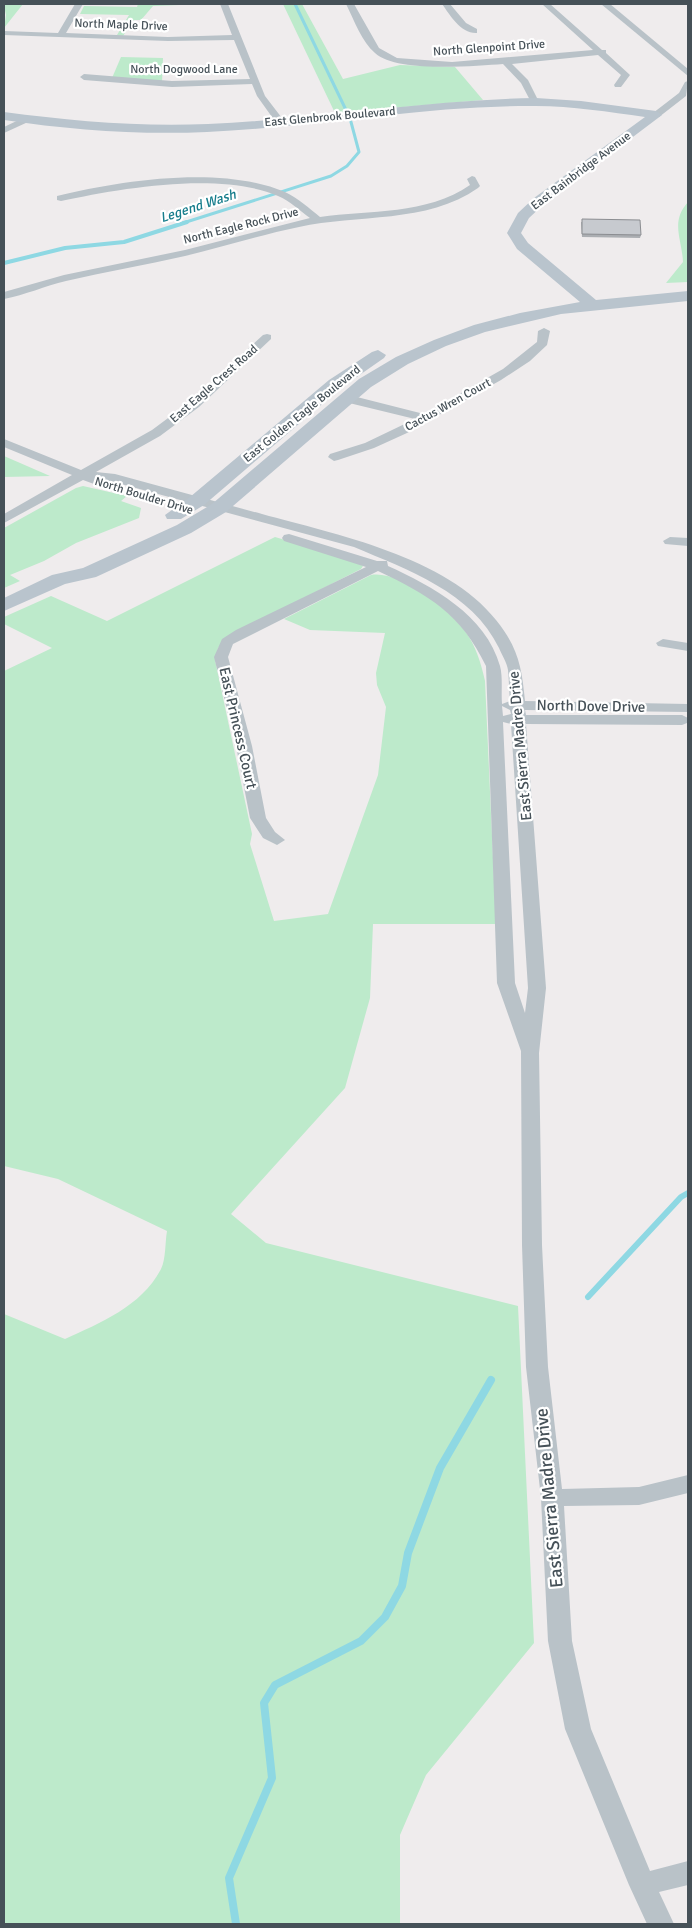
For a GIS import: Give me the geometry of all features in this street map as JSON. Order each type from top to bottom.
[{"type":"street","points":[[61,35],[79,4]]},
{"type":"street","points":[[224,4],[261,96],[280,122]]},
{"type":"street","name":"North Glenpoint Drive","points":[[350,4],[378,52],[397,60],[430,64],[603,52]]},
{"type":"street","points":[[446,4],[463,25],[474,31]]},
{"type":"street","points":[[546,4],[577,33],[603,52],[626,75],[618,85]]},
{"type":"street","points":[[604,4],[688,73]]},
{"type":"street","name":"North Maple Drive","points":[[4,33],[168,39],[238,37]]},
{"type":"street","points":[[503,60],[525,82],[535,102]]},
{"type":"street","name":"North Dogwood Lane","points":[[84,78],[172,84],[254,81]]},
{"type":"street","name":"East Bainbridge Avenue","points":[[587,300],[522,246],[514,233],[518,224],[539,201],[683,94],[688,84]]},
{"type":"street","name":"East Glenbrook Boulevard","points":[[4,116],[87,126],[154,129],[210,128],[480,104],[535,102],[587,105],[656,115]]},
{"type":"street","points":[[4,130],[26,120]]},
{"type":"street","name":"North Eagle Rock Drive","points":[[4,296],[34,284],[166,257],[318,220],[440,204],[467,194],[475,186],[472,180]]},
{"type":"street","points":[[61,198],[92,191],[169,183],[198,181],[249,184],[288,197],[318,220]]},
{"type":"street","name":"East Golden Eagle Boulevard","points":[[4,605],[59,579],[90,573],[184,529],[202,508],[335,384],[371,358],[420,336],[482,314],[688,287]]},
{"type":"street","name":"East Golden Eagle Boulevard","points":[[202,508],[387,368],[438,342],[520,316],[587,300],[688,296]]},
{"type":"street","name":"Cactus Wren Court","points":[[334,458],[371,446],[426,418],[532,355],[543,343],[544,331]]},
{"type":"street","name":"East Eagle Crest Road","points":[[4,519],[156,433],[195,404],[267,337]]},
{"type":"street","points":[[371,358],[343,388],[343,393],[348,399],[426,418]]},
{"type":"street","name":"North Boulder Drive","points":[[4,443],[106,486],[202,508]]},
{"type":"street","name":"East Sierra Madre Drive","points":[[202,508],[359,544],[436,579],[466,598],[488,619],[502,639],[515,668],[538,988],[530,1054],[532,1245],[537,1367],[552,1498],[560,1641],[578,1729],[642,1885],[661,1924]]},
{"type":"street","name":"East Sierra Madre Drive","points":[[202,508],[345,554],[403,577],[437,597],[482,642],[493,666],[506,982],[530,1054]]},
{"type":"street","points":[[670,541],[688,542]]},
{"type":"street","name":"East Princess Court","points":[[278,840],[269,835],[258,818],[244,746],[221,657],[227,642],[241,633],[377,567],[391,558]]},
{"type":"street","points":[[663,643],[688,647]]},
{"type":"street","name":"North Dove Drive","points":[[495,712],[688,708]]},
{"type":"street","name":"North Dove Drive","points":[[519,712],[688,720]]},
{"type":"street","points":[[552,1498],[639,1496],[688,1484]]},
{"type":"street","points":[[642,1885],[688,1873]]},
{"type":"green space","points":[[5,4],[23,4],[4,28],[6,15]]},
{"type":"green space","points":[[138,4],[205,4],[153,6],[141,20],[134,20],[123,36],[117,35],[129,15],[80,14],[84,6],[137,7]]},
{"type":"green space","points":[[283,4],[302,4],[343,79],[400,65],[455,67],[483,100],[335,113]]},
{"type":"green space","points":[[121,57],[163,58],[162,82],[112,78]]},
{"type":"green space","points":[[688,202],[688,282],[666,283],[683,262],[678,224],[679,217]]},
{"type":"green space","points":[[4,456],[50,476],[4,477]]},
{"type":"green space","points":[[83,486],[127,496],[121,501],[141,508],[139,518],[76,543],[44,561],[10,575],[20,581],[4,588],[4,528],[76,488]]},
{"type":"green space","points":[[275,537],[350,559],[363,566],[361,569],[228,636],[218,648],[215,660],[252,834],[250,844],[274,921],[328,914],[378,775],[386,707],[377,685],[376,673],[385,633],[310,630],[284,619],[371,575],[382,575],[409,584],[447,612],[465,631],[480,661],[485,681],[496,924],[373,924],[370,998],[345,1088],[231,1214],[266,1243],[518,1306],[534,1643],[426,1775],[400,1835],[400,1924],[4,1924],[4,1314],[65,1339],[106,1320],[132,1303],[153,1282],[163,1265],[167,1231],[58,1179],[4,1166],[4,671],[52,648],[4,624],[4,617],[51,596],[107,621]]},
{"type":"building","points":[[582,219],[640,220],[641,235],[582,234]]},
{"type":"waterway","name":"Legend Wash","points":[[295,4],[346,110]]},
{"type":"waterway","name":"Legend Wash","points":[[183,223],[331,176],[347,166],[359,152],[351,122]]},
{"type":"waterway","name":"Legend Wash","points":[[4,263],[65,248],[124,242],[187,222]]},
{"type":"waterway","points":[[588,1297],[681,1197],[688,1193]]},
{"type":"waterway","points":[[236,1924],[229,1878],[272,1778],[264,1703],[275,1685],[361,1641],[385,1617],[402,1586],[408,1553],[440,1468],[491,1380]]}]
